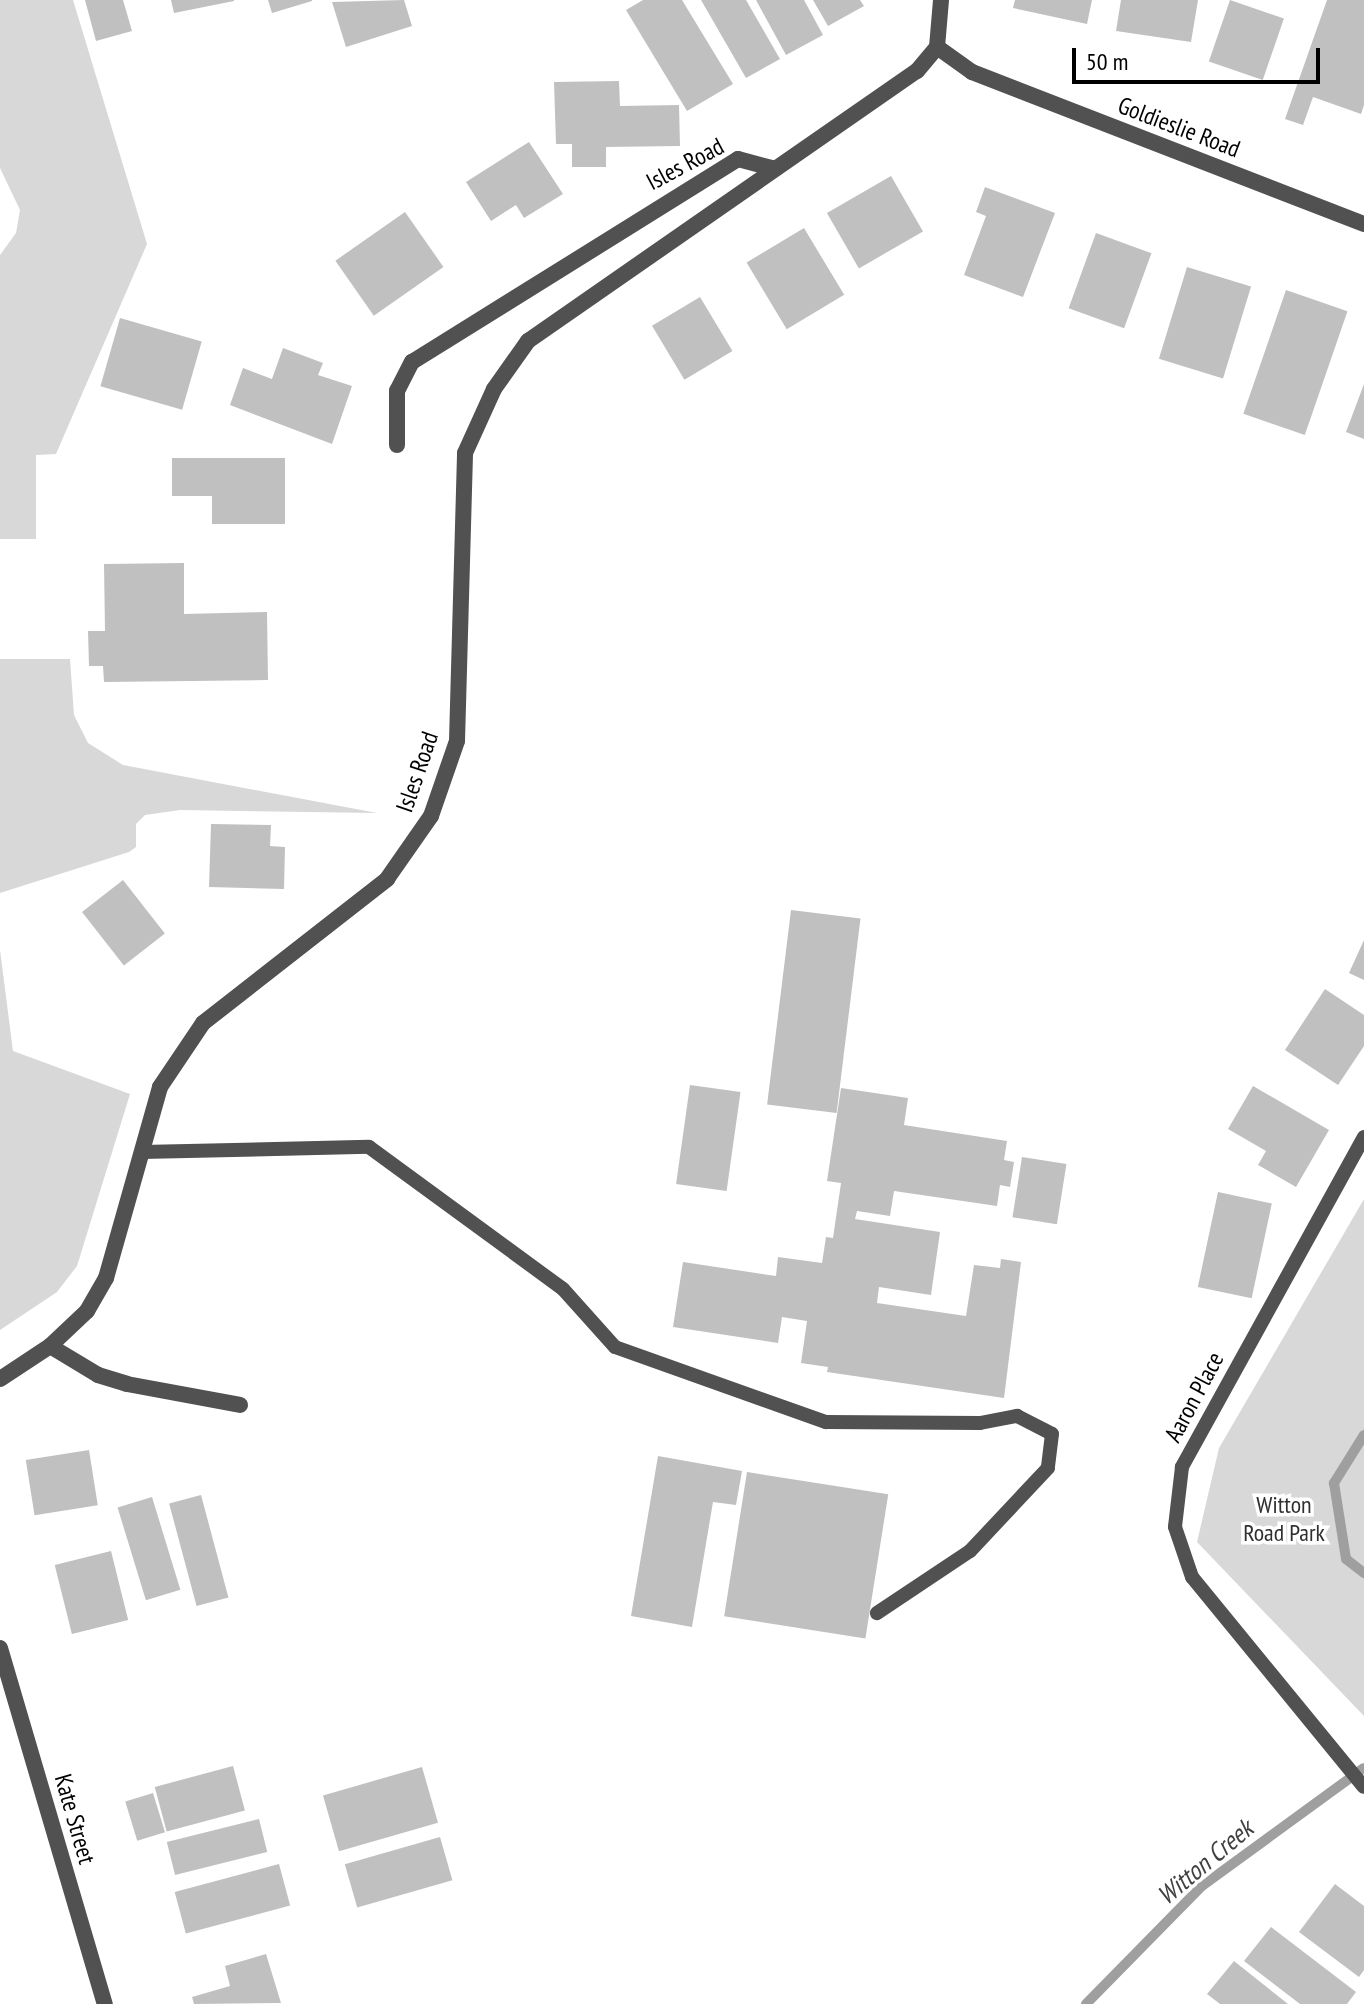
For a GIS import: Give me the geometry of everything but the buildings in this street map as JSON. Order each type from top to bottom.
[{"type":"street","points":[[937,47],[941,0]]},
{"type":"street","name":"Isles Road","points":[[50,1346],[87,1311],[106,1278],[160,1087],[203,1023],[387,879],[431,816],[457,741],[465,453],[494,389],[528,341],[917,71],[937,47]]},
{"type":"street","name":"Goldieslie Road","points":[[937,47],[972,72],[1364,224]]},
{"type":"street","name":"Isles Road","points":[[397,445],[397,391],[412,362],[738,159],[775,169]]},
{"type":"street","points":[[0,1379],[50,1346],[112,1380],[240,1405]]},
{"type":"street","name":"Kate Street","points":[[0,1648],[105,2004]]},
{"type":"lane","name":"Aaron Place","points":[[1364,1137],[1182,1467],[1175,1527],[1192,1577],[1364,1787]]},
{"type":"lane","points":[[142,1152],[369,1147],[563,1289],[615,1347],[826,1422],[980,1423],[1017,1416],[1052,1434],[1048,1468],[970,1551],[877,1613]]},
{"type":"green space","points":[[0,0],[73,0],[147,244],[56,454],[36,455],[36,539],[0,539],[0,255],[16,233],[20,210],[0,168]]},
{"type":"green space","points":[[0,659],[70,659],[74,715],[88,743],[123,765],[377,813],[180,810],[145,815],[136,824],[136,847],[129,852],[0,893]]},
{"type":"green space","points":[[0,950],[13,1051],[130,1094],[77,1266],[57,1292],[0,1330]]},
{"type":"green space","name":"Witton Road Park","points":[[1364,1199],[1364,1716],[1197,1542],[1219,1448]]},
{"type":"waterway","points":[[1364,1435],[1334,1483],[1346,1559],[1364,1573]]},
{"type":"waterway","name":"Witton Creek","points":[[1086,2004],[1202,1886],[1364,1768]]}]
